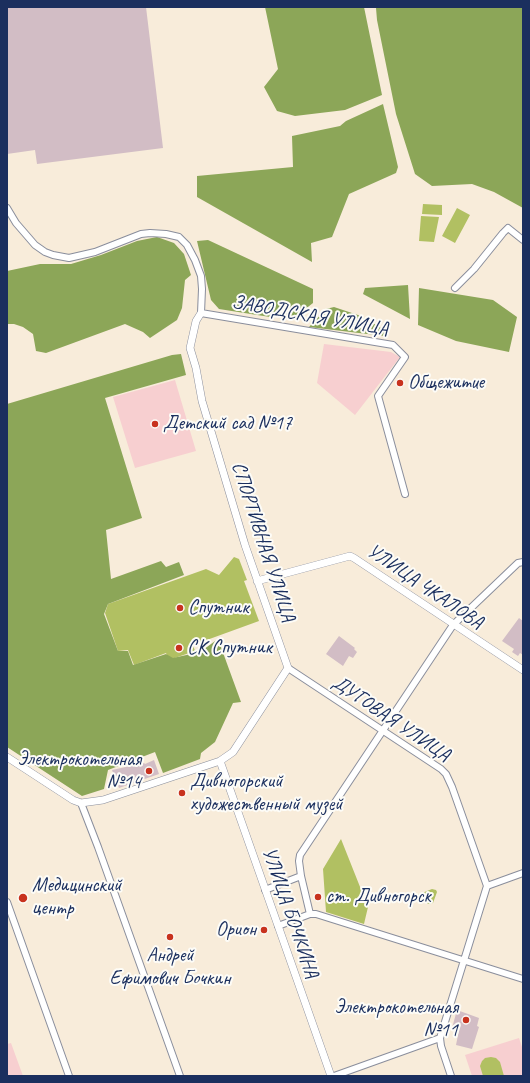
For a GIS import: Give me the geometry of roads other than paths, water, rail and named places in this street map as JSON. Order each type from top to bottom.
[{"type":"main road","name":"СПОРТИВНАЯ УЛИЦА","points":[[200,313],[196,321],[190,348],[196,368],[202,401],[257,581],[288,668]]},
{"type":"main road","name":"УЛИЦА ЧКАЛОВА","points":[[257,581],[350,556],[523,670]]},
{"type":"main road","points":[[7,757],[74,800],[81,803],[103,800],[220,761],[233,752],[288,668]]},
{"type":"main road","name":"УЛИЦА БОЧКИНА","points":[[220,761],[264,890],[331,1076]]},
{"type":"street","points":[[7,208],[16,223],[35,245],[53,255],[69,258],[96,252],[141,234],[158,234],[179,237],[187,245],[201,276],[202,289],[200,313]]},
{"type":"street","points":[[455,288],[474,269],[508,228],[523,240]]},
{"type":"street","name":"ЗАВОДСКАЯ УЛИЦА","points":[[200,313],[393,345],[405,357],[378,396],[405,494]]},
{"type":"street","points":[[310,914],[301,876],[299,861],[300,855],[383,732],[453,624],[518,563],[523,562]]},
{"type":"street","name":"ДУГОВАЯ УЛИЦА","points":[[288,668],[438,767],[446,774],[487,886]]},
{"type":"street","points":[[81,803],[180,1076]]},
{"type":"street","points":[[452,1076],[441,1046],[440,1038],[487,886],[523,873]]},
{"type":"street","points":[[264,890],[301,876]]},
{"type":"street","points":[[7,902],[69,1076]]},
{"type":"street","points":[[278,926],[310,914],[316,914],[523,979]]},
{"type":"street","points":[[334,1076],[440,1038]]},
{"type":"place","name":"Общежитие","points":[[400,383]]},
{"type":"place","name":"Детский сад №17","points":[[155,424]]},
{"type":"place","name":"Спутник","points":[[180,608]]},
{"type":"place","name":"СК Спутник","points":[[179,648]]},
{"type":"place","name":"Электрокотельная №14","points":[[149,771]]},
{"type":"place","name":"Дивногорский художественный музей","points":[[182,793]]},
{"type":"place","name":"ст. Дивногорск","points":[[318,897]]},
{"type":"place","name":"Медицинский центр","points":[[23,898]]},
{"type":"place","name":"Орион","points":[[264,930]]},
{"type":"place","name":"Андрей Ефимович Бочкин","points":[[170,937]]},
{"type":"place","name":"Электрокотельная №11","points":[[466,1020]]}]
